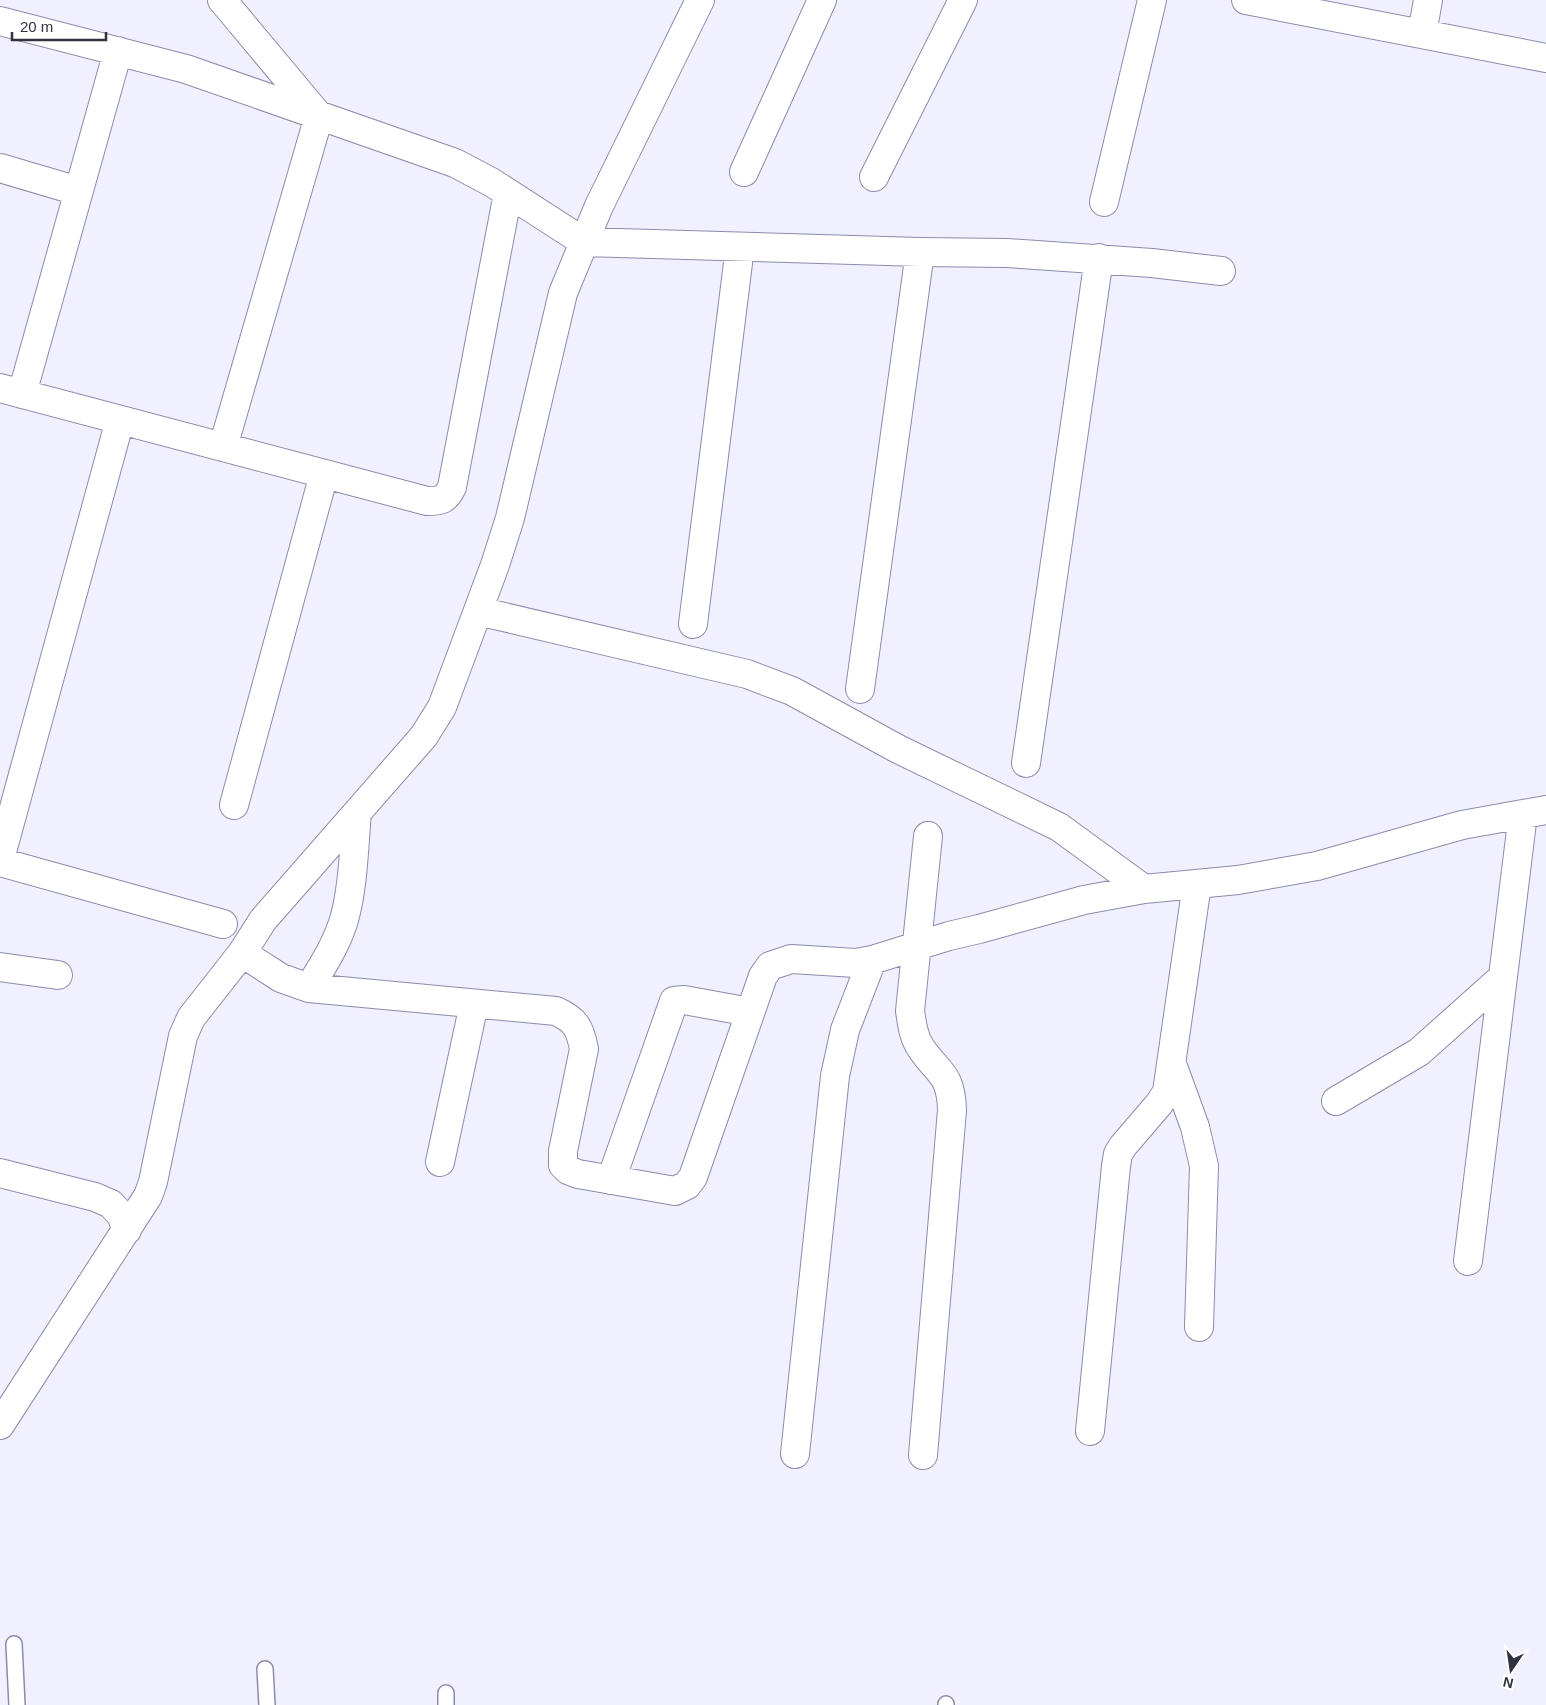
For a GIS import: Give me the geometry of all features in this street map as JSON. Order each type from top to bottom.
[{"type":"street","points":[[222,0],[319,116]]},
{"type":"street","points":[[0,1425],[151,1190],[187,1025],[191,1018],[242,953],[263,920],[424,736],[442,708],[510,518],[563,293],[599,206],[700,0]]},
{"type":"street","points":[[744,172],[822,0]]},
{"type":"street","points":[[874,177],[963,0]]},
{"type":"street","points":[[1104,202],[1152,0]]},
{"type":"street","points":[[1246,0],[1546,58]]},
{"type":"street","points":[[1422,34],[1428,0]]},
{"type":"street","points":[[0,21],[186,69],[455,163],[508,193],[584,242],[1006,253],[1099,258],[1220,271]]},
{"type":"street","points":[[118,51],[78,191],[11,391],[427,501],[441,500],[448,496],[452,487],[508,193]]},
{"type":"street","points":[[223,447],[319,116]]},
{"type":"street","points":[[0,168],[78,191]]},
{"type":"street","points":[[692,624],[740,246]]},
{"type":"street","points":[[860,689],[920,252]]},
{"type":"street","points":[[1026,763],[1099,258]]},
{"type":"street","points":[[120,420],[0,861],[223,924]]},
{"type":"street","points":[[234,805],[324,474]]},
{"type":"street","points":[[478,611],[747,674],[792,691],[898,748],[1059,827],[1144,889]]},
{"type":"street","points":[[242,953],[281,978],[310,988],[556,1011],[567,1016],[577,1025],[582,1035],[584,1049],[563,1151],[563,1165],[568,1170],[578,1174],[675,1192],[687,1185],[693,1177],[763,976],[770,966],[779,962],[791,959],[856,963],[872,960],[949,936],[1084,900],[1144,889],[1238,880],[1317,866],[1462,825],[1535,812],[1503,977],[1468,1261]]},
{"type":"street","points":[[310,988],[331,951],[343,923],[350,890],[357,813]]},
{"type":"street","points":[[924,1455],[952,1110],[952,1095],[948,1080],[919,1045],[913,1031],[910,1011],[928,836]]},
{"type":"street","points":[[1090,1431],[1118,1154],[1167,1092],[1197,884]]},
{"type":"street","points":[[795,1454],[835,1076],[845,1030],[872,960]]},
{"type":"street","points":[[0,967],[58,975]]},
{"type":"street","points":[[1336,1101],[1419,1052],[1503,977]]},
{"type":"street","points":[[612,1180],[674,1001],[684,1000],[750,1012]]},
{"type":"street","points":[[440,1162],[474,1004]]},
{"type":"street","points":[[1172,1063],[1196,1128],[1204,1166],[1199,1327]]},
{"type":"street","points":[[0,1172],[95,1197],[112,1204],[121,1215],[127,1230]]},
{"type":"lane","points":[[14,1644],[17,1705]]},
{"type":"lane","points":[[265,1669],[267,1705]]}]
